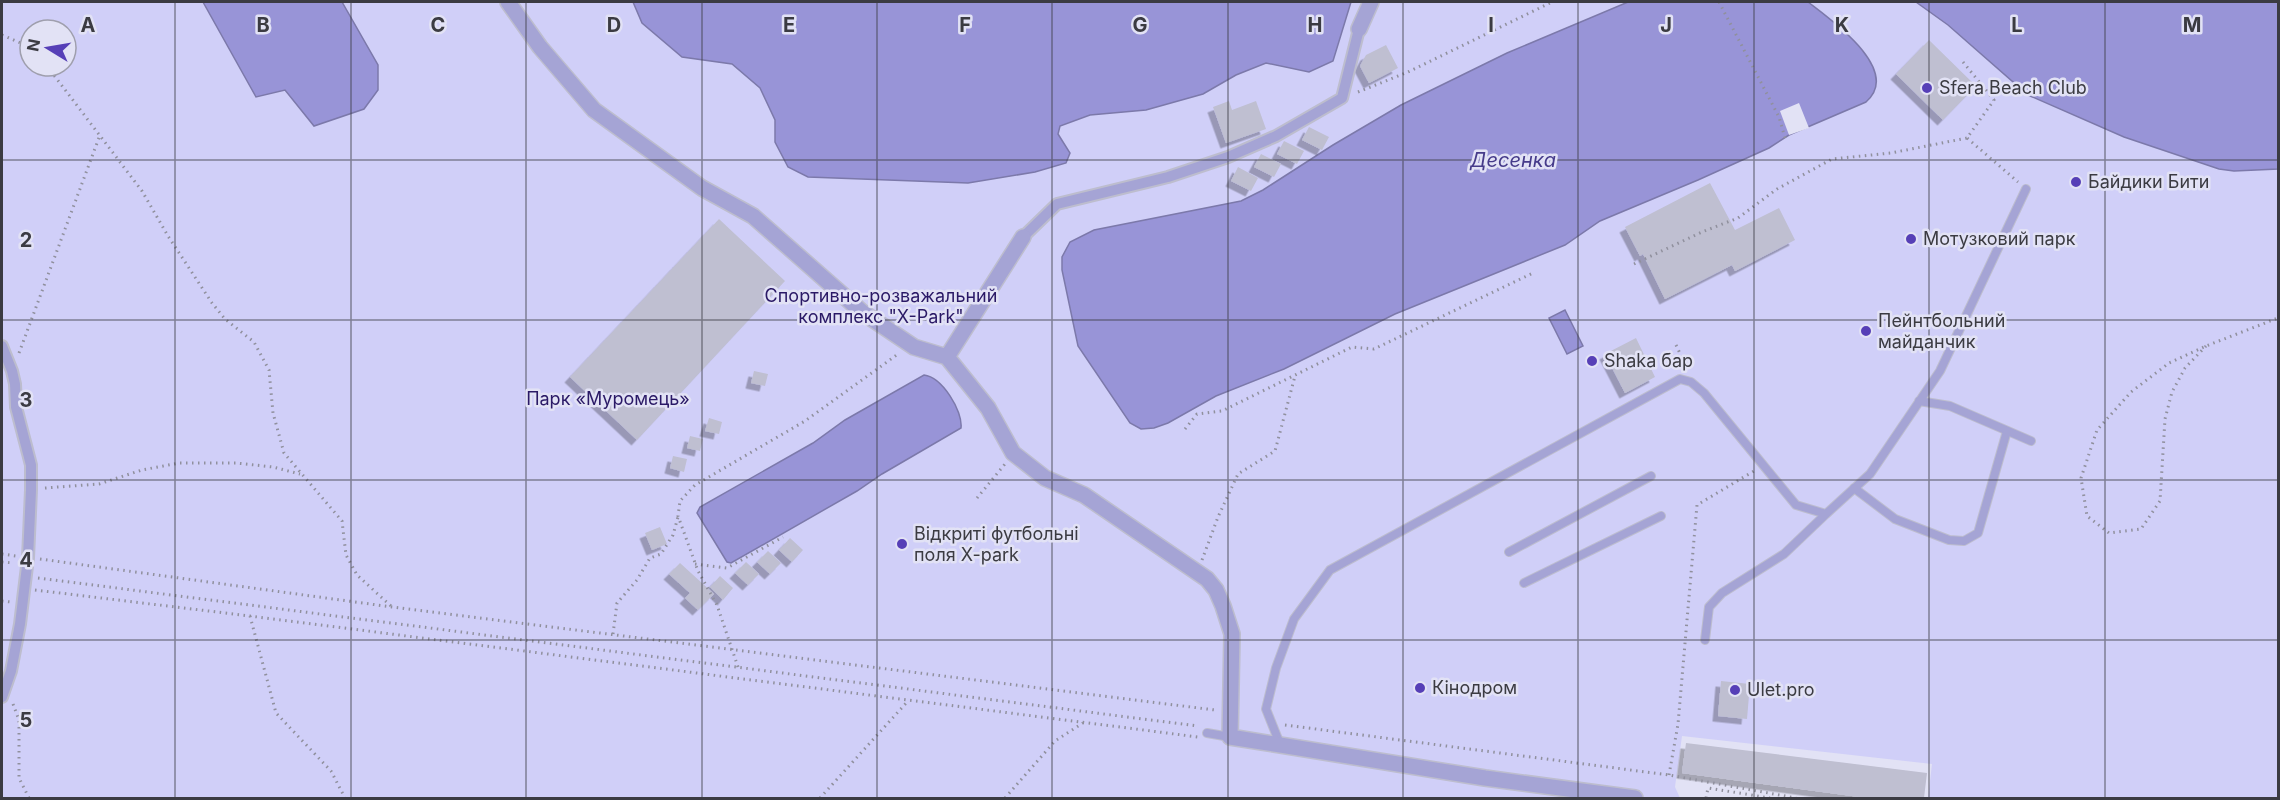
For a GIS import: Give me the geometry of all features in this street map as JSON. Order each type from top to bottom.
[{"type":"street","points":[[508,2],[540,47],[594,110],[702,188],[753,216],[862,312],[914,347],[947,357],[988,408],[1013,453],[1045,478],[1084,495],[1207,579],[1216,590],[1232,634],[1230,737],[1485,778],[1635,798]]},
{"type":"street","points":[[947,357],[1023,237],[1057,204],[1168,177],[1228,157],[1276,136],[1342,98],[1359,29],[1371,2]]},
{"type":"street","points":[[2,346],[12,371],[16,407],[31,465],[26,576],[17,643],[2,697]]},
{"type":"lane","points":[[1706,640],[1709,607],[1722,593],[1784,554],[1870,474],[1940,371],[2026,189]]},
{"type":"lane","points":[[1281,745],[1266,709],[1276,668],[1294,619],[1330,570],[1680,379],[1691,382],[1704,393],[1796,506],[1826,514]]},
{"type":"lane","points":[[1919,401],[1950,406],[2031,441]]},
{"type":"lane","points":[[1854,488],[1895,519],[1949,540],[1965,541],[1977,532],[2007,431]]},
{"type":"lane","points":[[1509,552],[1651,477]]},
{"type":"lane","points":[[1524,583],[1661,516]]},
{"type":"lane","points":[[1207,733],[1230,737]]},
{"type":"path","points":[[1342,98],[1408,72],[1552,2]]},
{"type":"path","points":[[1719,2],[1779,117],[1785,138]]},
{"type":"path","points":[[2,35],[18,42]]},
{"type":"path","points":[[1634,264],[1738,218],[1777,189],[1832,159],[1891,153],[1967,138],[1994,100],[1963,62]]},
{"type":"path","points":[[56,78],[142,191],[168,236],[212,303],[225,319],[254,342],[269,370],[273,413],[284,453],[342,520],[346,555],[357,575],[392,607]]},
{"type":"path","points":[[12,371],[100,135]]},
{"type":"path","points":[[1967,138],[2026,189]]},
{"type":"path","points":[[1185,429],[1197,414],[1222,411],[1352,347],[1374,349],[1533,273]]},
{"type":"path","points":[[2206,346],[2185,368],[2172,392],[2165,419],[2160,501],[2141,529],[2109,533],[2087,516],[2081,478],[2097,430],[2130,392],[2169,363],[2206,346],[2278,318]]},
{"type":"path","points":[[1676,345],[1685,363],[1680,379]]},
{"type":"path","points":[[613,634],[617,603],[637,580],[650,558],[661,554],[672,535],[680,501],[695,485],[805,422],[890,358],[914,347]]},
{"type":"path","points":[[1197,572],[1218,517],[1238,474],[1275,451],[1295,376]]},
{"type":"path","points":[[977,498],[1013,453]]},
{"type":"path","points":[[31,490],[99,483],[142,470],[179,463],[236,463],[273,467],[300,474]]},
{"type":"path","points":[[1670,775],[1678,724],[1697,505],[1762,465]]},
{"type":"path","points":[[678,516],[695,564],[717,605],[738,667]]},
{"type":"path","points":[[695,564],[727,568],[783,537]]},
{"type":"path","points":[[28,558],[392,607],[1220,711]]},
{"type":"path","points":[[24,589],[1196,738],[1207,733],[1198,726],[26,576]]},
{"type":"path","points":[[250,616],[276,713],[331,771],[345,798]]},
{"type":"path","points":[[7,682],[18,720],[20,778],[29,798]]},
{"type":"path","points":[[820,798],[908,701]]},
{"type":"path","points":[[1005,798],[1055,741],[1083,723]]},
{"type":"path","points":[[1271,724],[1670,775],[1796,798]]},
{"type":"path","points":[[1706,798],[1708,788],[1770,798]]},
{"type":"green space","name":"Парк «Муромець»","points":[[2,2],[1922,2],[1921,6],[1948,25],[2028,95],[2124,137],[2219,169],[2234,171],[2278,169],[2278,798],[1928,798],[1932,764],[1682,736],[1675,787],[1680,798],[2,798]]},
{"type":"water","points":[[203,2],[342,2],[378,65],[378,90],[364,109],[314,126],[285,90],[256,97]]},
{"type":"water","points":[[633,2],[1351,2],[1333,61],[1309,72],[1266,63],[1236,75],[1203,94],[1146,110],[1090,115],[1060,126],[1058,134],[1070,153],[1066,163],[1035,172],[968,183],[808,177],[788,167],[775,142],[775,120],[760,88],[732,64],[682,57],[642,23]]},
{"type":"water","name":"Десенка","points":[[1628,2],[1808,2],[1832,20],[1859,46],[1870,61],[1876,75],[1875,89],[1866,102],[1789,135],[1769,148],[1698,180],[1600,221],[1565,245],[1395,314],[1284,369],[1216,396],[1168,423],[1154,428],[1141,429],[1130,423],[1078,346],[1062,270],[1062,257],[1070,242],[1094,230],[1241,201],[1263,190],[1401,105],[1507,53]]},
{"type":"water","points":[[1916,2],[2278,2],[2278,169],[2234,171],[2219,169],[2124,137],[2028,95],[1948,25]]},
{"type":"water","points":[[1565,310],[1583,346],[1567,354],[1549,318]]},
{"type":"water","points":[[924,375],[938,382],[950,396],[959,413],[961,428],[857,491],[731,563],[727,562],[697,513],[700,507],[813,443],[845,420]]},
{"type":"pier","points":[[1799,103],[1809,128],[1789,135],[1780,111]]},
{"type":"building","points":[[1929,40],[1976,86],[1943,120],[1896,74]]},
{"type":"building","points":[[1386,45],[1398,68],[1369,83],[1360,66],[1366,55]]},
{"type":"building","points":[[1229,101],[1232,110],[1256,101],[1266,129],[1226,143],[1213,107]]},
{"type":"building","points":[[1309,127],[1329,137],[1322,150],[1302,140]]},
{"type":"building","points":[[1284,141],[1304,151],[1297,164],[1277,154]]},
{"type":"building","points":[[1261,154],[1281,164],[1274,177],[1254,167]]},
{"type":"building","points":[[1238,167],[1258,178],[1251,191],[1231,181]]},
{"type":"building","points":[[1710,183],[1735,230],[1779,208],[1795,240],[1735,271],[1732,265],[1665,299],[1643,254],[1640,256],[1625,227]]},
{"type":"building","points":[[719,219],[785,281],[637,440],[570,377]]},
{"type":"building","points":[[1636,338],[1655,377],[1625,393],[1605,354]]},
{"type":"building","points":[[754,371],[768,374],[765,386],[751,383]]},
{"type":"building","points":[[709,418],[722,422],[719,434],[705,431]]},
{"type":"building","points":[[690,436],[703,439],[700,451],[687,448]]},
{"type":"building","points":[[673,456],[687,459],[684,472],[670,468]]},
{"type":"building","points":[[660,527],[667,544],[652,550],[645,533]]},
{"type":"building","points":[[790,538],[803,550],[792,562],[779,550]]},
{"type":"building","points":[[768,551],[781,563],[770,574],[757,562]]},
{"type":"building","points":[[746,562],[759,574],[748,585],[735,573]]},
{"type":"building","points":[[680,563],[714,594],[698,610],[685,598],[690,593],[669,574]]},
{"type":"building","points":[[720,576],[733,588],[723,600],[710,587]]},
{"type":"building","points":[[1721,681],[1750,684],[1747,719],[1718,716]]},
{"type":"building","points":[[1686,743],[1927,773],[1924,798],[1867,798],[1682,773]]},
{"type":"place","name":"Sfera Beach Club","points":[[1927,88]]},
{"type":"place","name":"Байдики Бити","points":[[2076,182]]},
{"type":"place","name":"Мотузковий парк","points":[[1911,239]]},
{"type":"place","name":"Пейнтбольний майданчик","points":[[1866,331]]},
{"type":"place","name":"Shaka бар","points":[[1592,361]]},
{"type":"place","name":"Відкриті футбольні поля X-park","points":[[902,544]]},
{"type":"place","name":"Кінодром","points":[[1420,688]]},
{"type":"place","name":"Ulet.pro","points":[[1735,690]]},
{"type":"park label","name":"Спортивно-розважальний комплекс \"Х-Park\"","points":[[881,306]]}]
